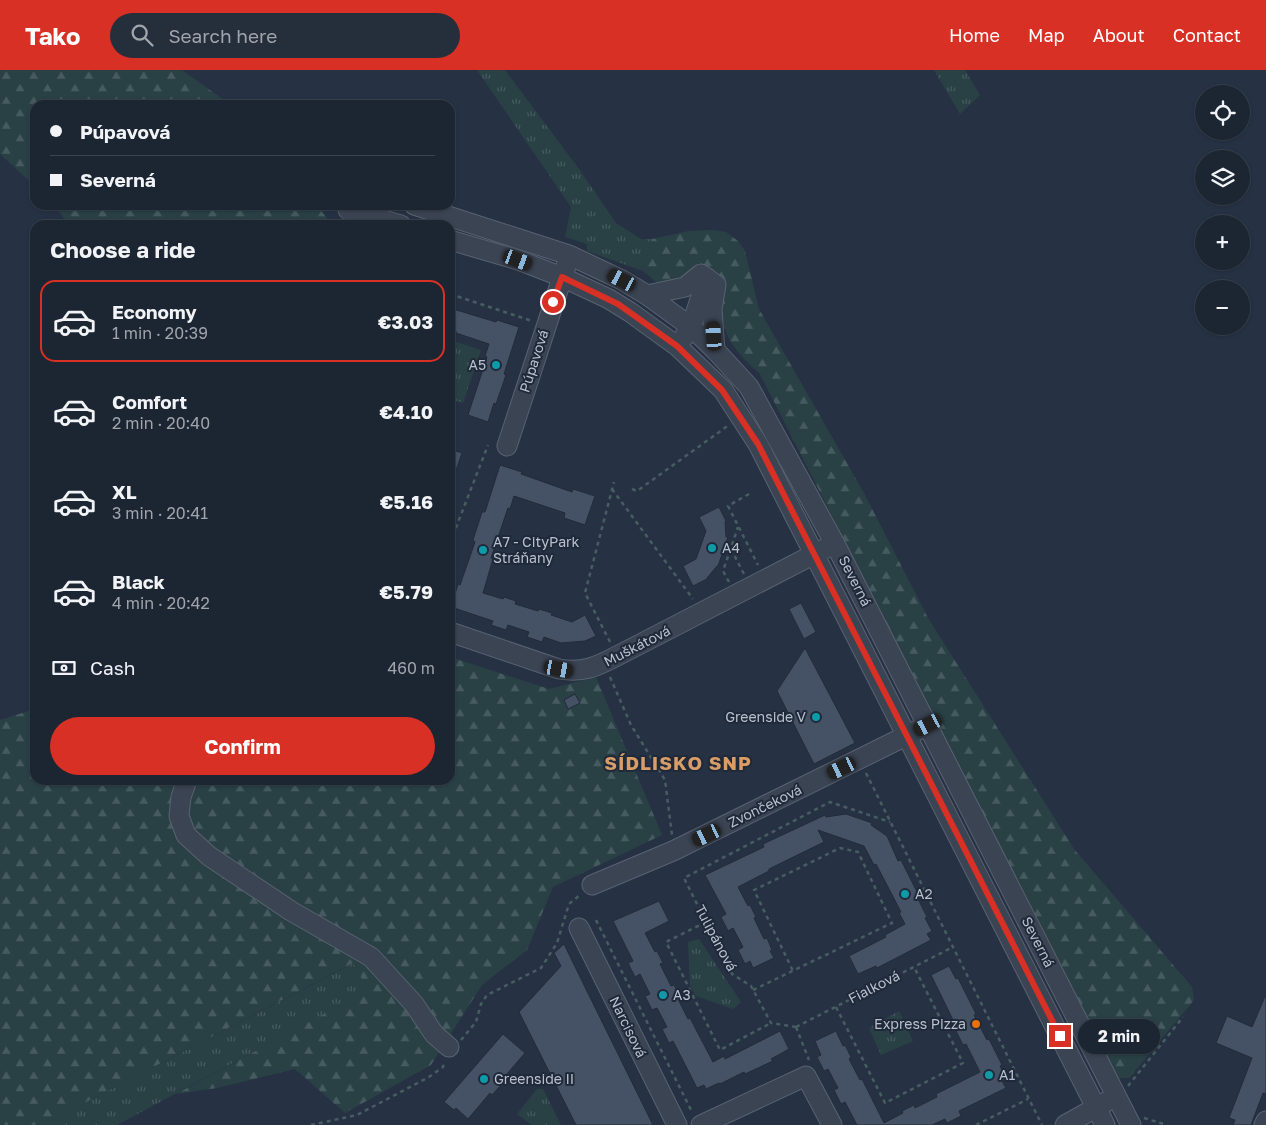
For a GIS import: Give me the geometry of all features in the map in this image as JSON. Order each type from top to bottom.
[{"type":"street","name":"Severná","points":[[430,210],[569,255],[600,269],[647,295],[692,327],[749,387],[835,544],[1131,1125]]},
{"type":"street","points":[[347,213],[378,220]]},
{"type":"street","name":"Severná","points":[[455,241],[518,260],[562,277],[618,304],[677,346],[722,390],[758,444],[1105,1125]]},
{"type":"street","name":"Púpavová","points":[[497,446],[546,326],[569,255]]},
{"type":"street","points":[[647,295],[684,287],[701,274],[716,285],[712,309],[715,350]]},
{"type":"street","points":[[677,346],[692,327],[707,278]]},
{"type":"street","name":"Muškátová","points":[[455,634],[559,669],[587,670],[610,660],[835,544]]},
{"type":"street","name":"Zvončeková","points":[[592,885],[673,851],[928,725]]},
{"type":"street","points":[[186,785],[181,797],[179,816],[186,835],[208,856],[291,911],[371,957],[414,1004],[434,1034],[448,1047]]},
{"type":"street","name":"Narcisová","points":[[587,924],[677,1125]]},
{"type":"street","points":[[697,1120],[806,1076],[832,1125]]},
{"type":"street","points":[[1069,1124],[1116,1097]]},
{"type":"street","points":[[1264,1125],[1266,1121]]},
{"type":"path","points":[[455,296],[546,326]]},
{"type":"path","points":[[632,489],[637,491],[740,417]]},
{"type":"path","points":[[455,533],[497,446]]},
{"type":"path","points":[[614,482],[585,593],[610,660],[631,725],[664,780],[673,851]]},
{"type":"path","points":[[612,489],[702,612]]},
{"type":"path","points":[[749,494],[728,506],[738,527],[750,587]]},
{"type":"path","points":[[738,527],[723,571],[750,587]]},
{"type":"path","points":[[731,549],[750,587]]},
{"type":"path","points":[[859,760],[1042,1125]]},
{"type":"path","name":"Tulipánová","points":[[771,1023],[751,986],[732,974],[684,878],[830,802],[890,822]]},
{"type":"path","points":[[753,990],[793,971],[892,923],[858,852],[840,848],[754,890],[793,971]]},
{"type":"path","points":[[706,922],[666,942],[720,1050],[771,1023]]},
{"type":"path","points":[[587,924],[697,1120]]},
{"type":"path","name":"Fialková","points":[[771,1023],[796,1027],[953,947]]},
{"type":"path","points":[[836,1006],[885,1103],[963,1063],[914,967]]},
{"type":"path","points":[[1116,1097],[1134,1080],[1183,1017]]},
{"type":"path","points":[[976,1125],[1028,1099]]},
{"type":"green space","points":[[0,70],[182,70],[224,100],[30,100],[30,181],[0,154]]},
{"type":"green space","points":[[477,70],[505,70],[579,169],[616,223],[641,239],[652,239],[643,271],[587,251],[587,244],[565,237],[571,207]]},
{"type":"green space","points":[[934,70],[965,70],[980,95],[960,114]]},
{"type":"green space","points":[[58,210],[321,210],[328,220],[65,220]]},
{"type":"green space","points":[[711,230],[726,232],[738,241],[745,251],[759,309],[864,493],[928,618],[1074,849],[1192,987],[1194,1000],[1129,1078],[1118,1078],[760,374],[739,353],[726,333],[722,310],[723,280],[699,263],[675,285],[662,287],[643,271],[652,239],[689,231]]},
{"type":"green space","points":[[455,342],[481,350],[463,403],[455,401]]},
{"type":"green space","points":[[455,659],[549,689],[596,677],[662,835],[553,887],[527,950],[482,985],[431,1065],[345,1113],[295,1069],[217,1088],[176,1094],[368,990],[353,963],[42,1125],[0,1125],[0,720],[30,711],[30,785],[455,785]]},
{"type":"green space","points":[[699,939],[741,1002],[733,1009],[696,996],[690,985],[688,942]]},
{"type":"green space","points":[[354,963],[369,990],[117,1125],[42,1125]]},
{"type":"green space","points":[[899,1011],[913,1041],[881,1055],[869,1028]]},
{"type":"green space","points":[[537,1089],[543,1089],[561,1125],[532,1125],[517,1114]]},
{"type":"building","name":"A5","points":[[455,310],[519,327],[504,374],[506,375],[488,422],[468,415],[487,357],[485,356],[489,344],[456,333]]},
{"type":"building","points":[[455,451],[462,453],[455,473]]},
{"type":"building","name":"A7 - CityPark Stráňany","points":[[500,465],[572,492],[573,489],[595,496],[585,525],[564,518],[565,513],[514,496],[491,558],[493,559],[483,593],[503,599],[504,597],[516,601],[515,604],[552,613],[551,615],[572,622],[585,615],[596,636],[585,641],[561,643],[544,637],[542,642],[527,637],[529,632],[508,625],[506,630],[491,625],[493,621],[455,608],[455,594],[458,584],[460,585],[475,542],[473,540],[482,512],[485,512]]},
{"type":"building","name":"A4","points":[[719,507],[726,521],[726,537],[728,537],[718,566],[707,579],[693,586],[683,566],[696,559],[706,531],[699,517]]},
{"type":"building","points":[[801,603],[816,632],[804,639],[789,609]]},
{"type":"building","name":"Greenside V","points":[[805,648],[855,743],[814,764],[777,691]]},
{"type":"building","points":[[575,694],[580,703],[568,709],[564,700]]},
{"type":"building","name":"A2","points":[[846,814],[872,823],[871,825],[887,836],[898,861],[901,860],[919,896],[917,897],[932,931],[927,934],[931,940],[877,968],[876,966],[858,974],[849,956],[886,937],[885,935],[905,924],[899,913],[901,912],[876,864],[874,865],[864,846],[818,830],[824,842],[769,869],[769,871],[738,887],[756,917],[754,918],[764,939],[767,938],[774,958],[753,968],[750,961],[745,964],[738,950],[743,947],[733,928],[728,931],[721,917],[726,914],[705,875],[764,847],[763,844],[825,815],[826,817]]},
{"type":"building","name":"A3","points":[[659,901],[669,921],[645,933],[655,952],[657,951],[663,963],[660,964],[671,986],[674,985],[680,996],[677,997],[688,1019],[690,1018],[713,1062],[724,1056],[725,1059],[780,1031],[789,1049],[771,1059],[773,1061],[745,1074],[744,1072],[706,1089],[704,1085],[697,1088],[673,1041],[669,1043],[662,1029],[667,1027],[657,1008],[652,1010],[645,996],[650,994],[640,974],[635,977],[628,963],[633,961],[613,921]]},
{"type":"building","points":[[564,944],[653,1125],[576,1125],[519,1012],[561,966],[554,953]]},
{"type":"building","name":"A1","points":[[949,966],[956,979],[958,978],[976,1014],[974,1015],[1002,1065],[1000,1066],[1007,1079],[1002,1081],[1006,1088],[959,1111],[961,1116],[947,1123],[945,1119],[932,1125],[857,1125],[845,1102],[841,1104],[834,1090],[838,1088],[828,1069],[824,1071],[817,1057],[821,1055],[815,1041],[836,1031],[843,1046],[845,1045],[851,1057],[849,1059],[860,1080],[862,1079],[884,1123],[903,1113],[902,1111],[914,1105],[915,1108],[937,1097],[936,1094],[980,1072],[966,1044],[963,1045],[956,1031],[958,1030],[931,975]]},
{"type":"building","points":[[1266,994],[1266,1094],[1263,1093],[1251,1125],[1233,1125],[1235,1120],[1229,1118],[1252,1058],[1216,1043],[1227,1016],[1252,1027]]},
{"type":"building","name":"Greenside II","points":[[503,1034],[525,1053],[500,1082],[503,1083],[492,1095],[490,1093],[468,1119],[456,1108],[454,1110],[444,1102]]},
{"type":"place","name":"A5","points":[[496,365]]},
{"type":"place","name":"A4","points":[[712,548]]},
{"type":"place","name":"A7 - CityPark Stráňany","points":[[483,550]]},
{"type":"place","name":"Greenside V","points":[[816,717]]},
{"type":"place","name":"A2","points":[[905,894]]},
{"type":"place","name":"A3","points":[[663,995]]},
{"type":"place","name":"Express Pizza","points":[[976,1024]]},
{"type":"place","name":"A1","points":[[989,1075]]},
{"type":"place","name":"Greenside II","points":[[484,1079]]},
{"type":"district","name":"SÍDLISKO SNP","points":[[678,763]]},
{"type":"route","points":[[553,302],[562,277],[597,293],[618,304],[677,346],[722,390],[758,444],[1060,1036]]}]
